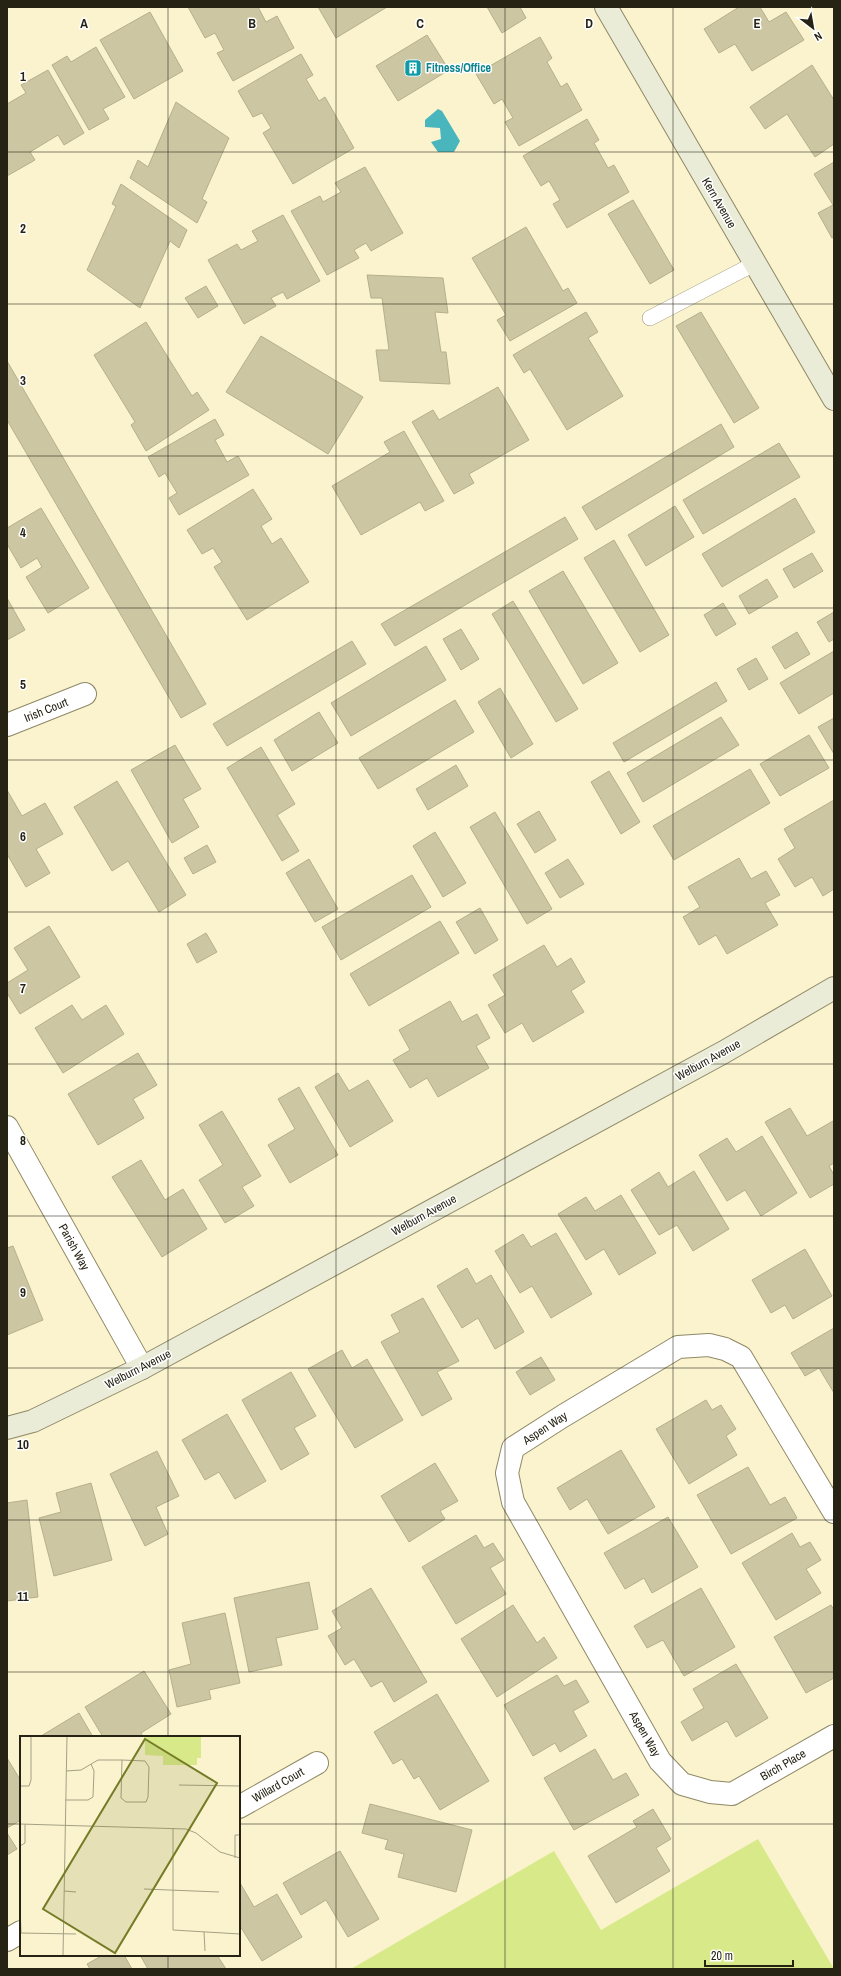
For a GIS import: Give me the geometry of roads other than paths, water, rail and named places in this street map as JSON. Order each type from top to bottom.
[{"type":"main road","name":"Kern Avenue","points":[[606,7],[754,264],[834,399]]},
{"type":"main road","name":"Welburn Avenue","points":[[7,1428],[33,1421],[142,1368],[724,1052],[834,988]]},
{"type":"street","name":"Irish Court","points":[[7,725],[85,694]]},
{"type":"street","name":"Parish Way","points":[[7,1127],[142,1368]]},
{"type":"street","name":"Aspen Way","points":[[732,1794],[710,1792],[682,1784],[660,1761],[513,1502],[507,1473],[514,1448],[563,1416],[678,1347],[709,1345],[725,1349],[741,1356],[834,1512]]},
{"type":"street","name":"Birch Place","points":[[732,1794],[834,1736]]},
{"type":"street","name":"Willard Court","points":[[240,1806],[317,1762]]},
{"type":"street","points":[[7,1940],[20,1933]]},
{"type":"lane","points":[[650,318],[754,264]]},
{"type":"water","points":[[438,109],[442,111],[460,141],[454,152],[438,152],[431,142],[441,139],[440,128],[425,127],[425,120]]},
{"type":"place","name":"Fitness/Office","points":[[413,68]]}]
